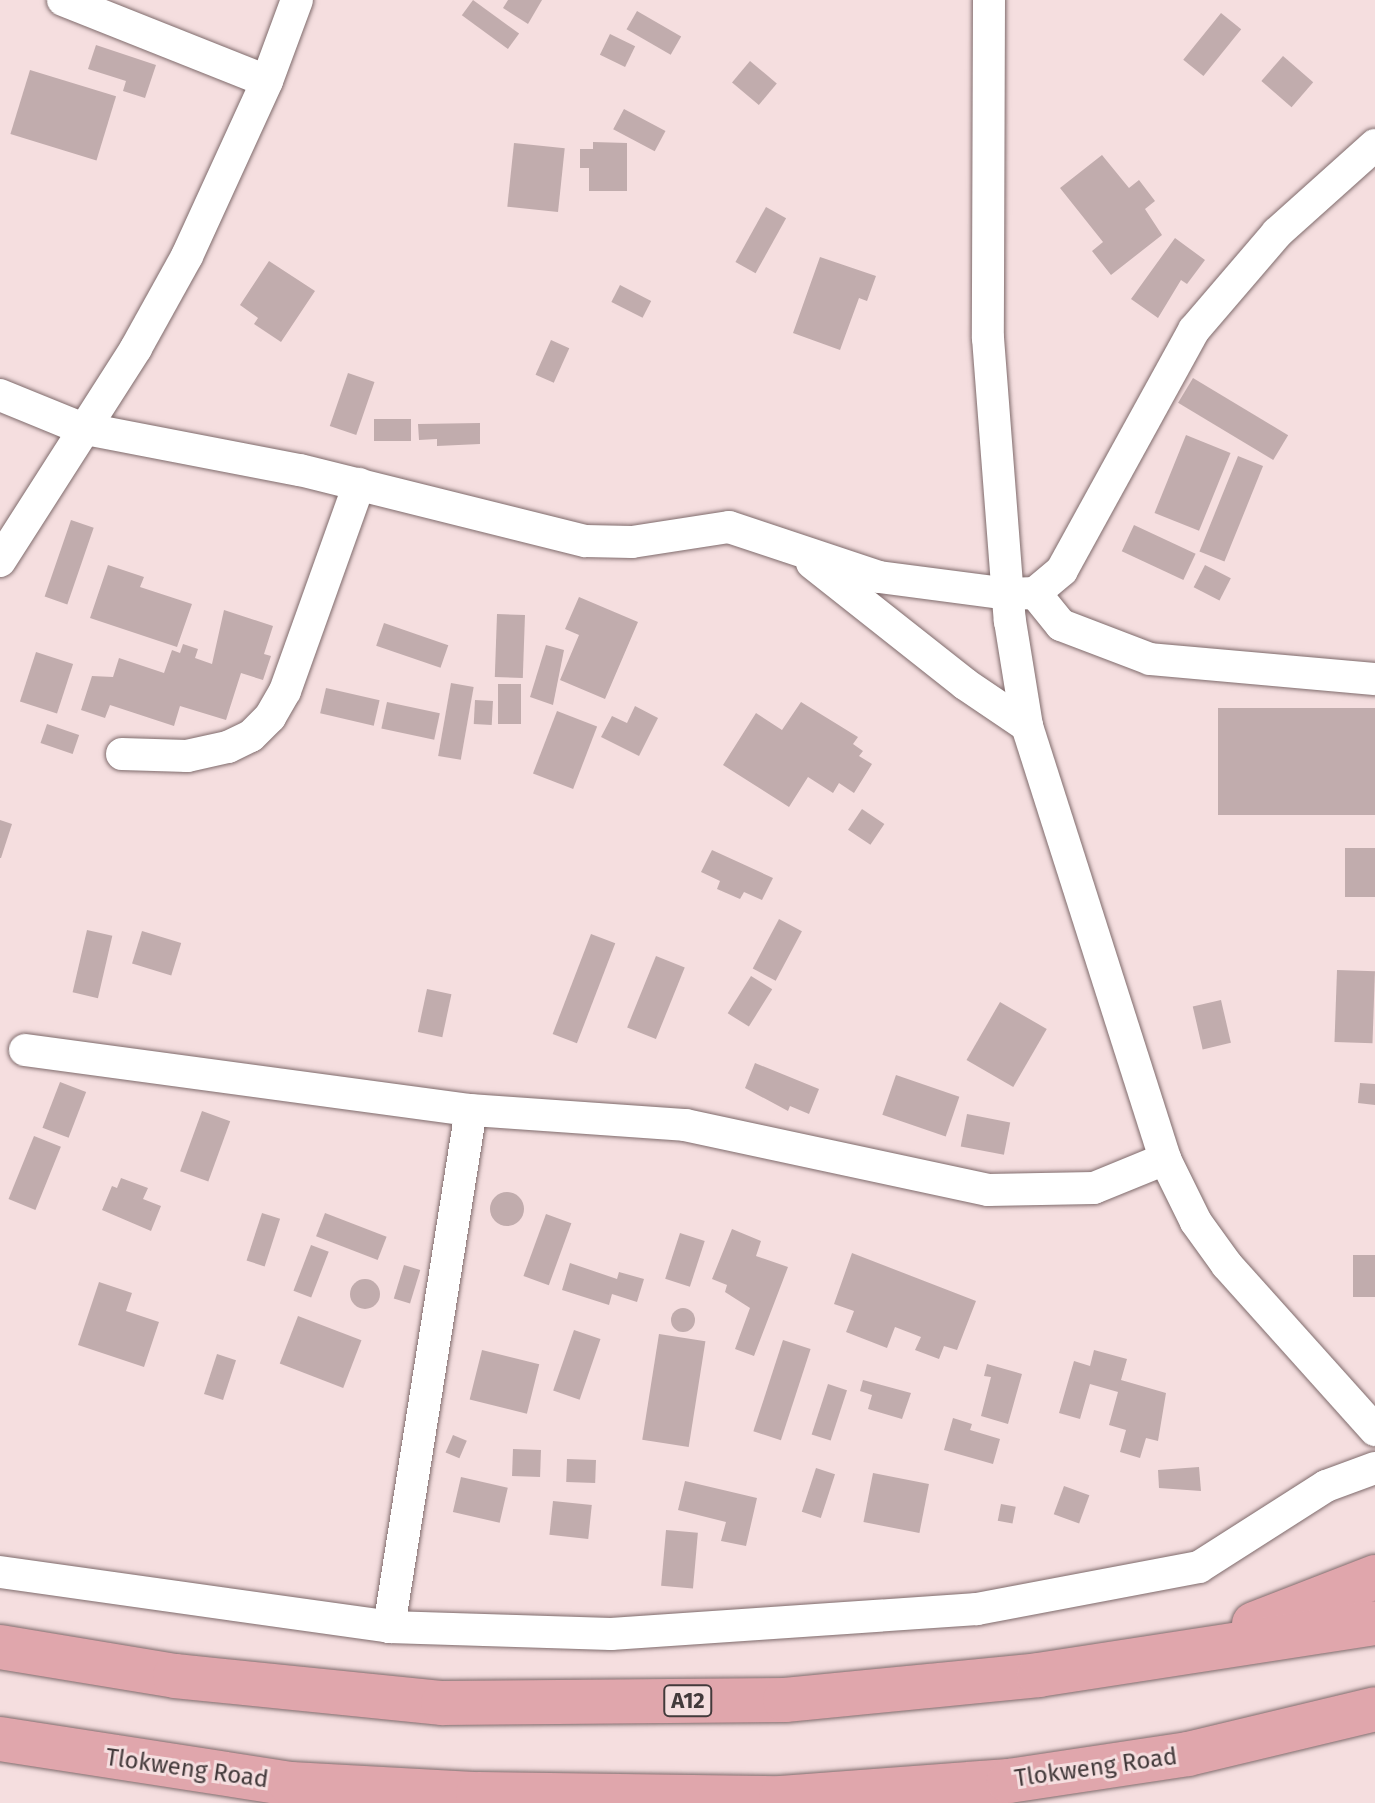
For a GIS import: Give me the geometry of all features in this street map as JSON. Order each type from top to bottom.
[{"type":"main road","points":[[1206,1649],[1250,1626],[1375,1577]]},
{"type":"main road","name":"A12","points":[[0,1647],[175,1676],[443,1703],[785,1700],[1039,1675],[1375,1623]]},
{"type":"main road","name":"Tlokweng Road","points":[[0,1739],[291,1784],[478,1794],[781,1798],[1009,1781],[1188,1754],[1375,1709]]},
{"type":"street","points":[[63,0],[267,81]]},
{"type":"street","points":[[0,561],[81,428],[136,348],[187,256],[267,81],[297,0]]},
{"type":"street","points":[[989,0],[988,338],[1022,593],[1027,726],[1165,1159],[1196,1222],[1227,1265],[1375,1430]]},
{"type":"street","points":[[1022,593],[1062,570],[1194,330],[1277,233],[1375,145]]},
{"type":"street","points":[[0,395],[81,428],[359,484],[585,541],[632,542],[729,527],[754,532],[797,551],[879,577],[1022,593],[1061,625],[1150,659],[1375,679]]},
{"type":"street","points":[[122,754],[187,756],[228,747],[251,736],[270,717],[285,691],[359,484]]},
{"type":"street","points":[[797,551],[965,684],[1027,726]]},
{"type":"street","points":[[25,1050],[471,1110],[685,1125],[988,1190],[1094,1188],[1165,1159]]},
{"type":"street","points":[[389,1627],[471,1110]]},
{"type":"street","points":[[0,1572],[389,1627],[611,1634],[977,1609],[1199,1567],[1326,1486],[1375,1468]]},
{"type":"building","points":[[473,0],[519,34],[508,49],[462,15]]},
{"type":"building","points":[[508,0],[542,0],[528,24],[503,8]]},
{"type":"building","points":[[637,11],[681,36],[671,55],[626,29]]},
{"type":"building","points":[[1221,13],[1241,29],[1203,76],[1183,60]]},
{"type":"building","points":[[610,34],[635,46],[625,67],[600,55]]},
{"type":"building","points":[[96,45],[156,65],[145,98],[123,91],[126,81],[88,69]]},
{"type":"building","points":[[1283,56],[1313,82],[1292,107],[1261,81]]},
{"type":"building","points":[[750,61],[777,83],[759,105],[732,82]]},
{"type":"building","points":[[30,70],[116,96],[96,160],[10,134]]},
{"type":"building","points":[[624,109],[665,131],[655,151],[613,129]]},
{"type":"building","points":[[593,142],[627,143],[627,191],[589,191],[589,168],[580,168],[580,149],[593,149]]},
{"type":"building","points":[[514,143],[565,148],[558,212],[507,207]]},
{"type":"building","points":[[1102,155],[1129,188],[1139,180],[1155,201],[1145,209],[1162,235],[1111,275],[1092,251],[1103,242],[1060,188]]},
{"type":"building","points":[[766,207],[786,218],[756,273],[735,262]]},
{"type":"building","points":[[1175,238],[1205,260],[1187,284],[1181,280],[1158,318],[1131,299]]},
{"type":"building","points":[[820,257],[876,276],[867,301],[859,298],[840,350],[793,333]]},
{"type":"building","points":[[269,261],[315,291],[281,342],[254,324],[258,318],[240,305]]},
{"type":"building","points":[[620,285],[651,301],[643,318],[611,302]]},
{"type":"building","points":[[551,340],[569,348],[554,383],[536,375]]},
{"type":"building","points":[[348,373],[374,382],[356,435],[330,426]]},
{"type":"building","points":[[1193,378],[1288,435],[1273,460],[1178,403]]},
{"type":"building","points":[[374,419],[411,419],[411,441],[374,441]]},
{"type":"building","points":[[480,423],[480,444],[437,446],[437,439],[419,440],[418,424]]},
{"type":"building","points":[[1186,435],[1231,453],[1199,531],[1155,513]]},
{"type":"building","points":[[1238,456],[1263,466],[1224,562],[1199,551]]},
{"type":"building","points":[[71,520],[94,528],[67,604],[45,597]]},
{"type":"building","points":[[1134,525],[1196,554],[1183,580],[1122,551]]},
{"type":"building","points":[[108,565],[144,577],[140,587],[192,604],[177,647],[90,618]]},
{"type":"building","points":[[1205,565],[1231,578],[1219,600],[1194,587]]},
{"type":"building","points":[[579,597],[638,622],[605,699],[560,680],[579,635],[565,629]]},
{"type":"building","points":[[224,610],[273,626],[264,654],[271,656],[263,680],[241,673],[226,720],[180,706],[174,726],[110,705],[105,718],[81,710],[92,676],[113,677],[119,658],[164,673],[172,650],[180,653],[183,644],[198,649],[195,658],[212,664]]},
{"type":"building","points":[[497,614],[525,615],[523,678],[495,677]]},
{"type":"building","points":[[384,623],[448,645],[440,668],[376,646]]},
{"type":"building","points":[[546,645],[564,650],[553,705],[530,697]]},
{"type":"building","points":[[36,652],[73,664],[57,714],[20,701]]},
{"type":"building","points":[[451,683],[474,687],[461,760],[438,756]]},
{"type":"building","points":[[498,684],[521,684],[521,724],[498,724]]},
{"type":"building","points":[[326,688],[380,700],[374,726],[320,713]]},
{"type":"building","points":[[475,700],[493,701],[492,725],[474,724]]},
{"type":"building","points":[[387,702],[440,713],[434,740],[381,728]]},
{"type":"building","points":[[801,702],[858,737],[853,744],[863,751],[859,756],[872,764],[854,793],[839,783],[833,793],[808,777],[789,807],[723,765],[756,713],[782,730]]},
{"type":"building","points":[[635,706],[658,718],[639,756],[601,737],[612,716],[627,723]]},
{"type":"building","points":[[1218,708],[1375,708],[1375,815],[1218,815]]},
{"type":"building","points":[[557,711],[597,726],[573,789],[533,774]]},
{"type":"building","points":[[47,724],[79,735],[73,754],[40,743]]},
{"type":"building","points":[[862,809],[884,824],[870,845],[848,830]]},
{"type":"building","points":[[0,820],[12,824],[1,858],[0,858]]},
{"type":"building","points":[[1345,848],[1375,848],[1375,897],[1345,897]]},
{"type":"building","points":[[712,850],[773,878],[762,900],[744,892],[740,899],[717,889],[720,881],[701,872]]},
{"type":"building","points":[[779,919],[802,931],[776,981],[753,968]]},
{"type":"building","points":[[87,930],[112,936],[98,998],[73,992]]},
{"type":"building","points":[[142,931],[181,943],[171,976],[132,964]]},
{"type":"building","points":[[591,934],[615,943],[577,1043],[553,1034]]},
{"type":"building","points":[[656,956],[685,968],[656,1039],[627,1027]]},
{"type":"building","points":[[1337,970],[1375,971],[1372,1043],[1334,1042]]},
{"type":"building","points":[[751,976],[772,989],[749,1027],[728,1013]]},
{"type":"building","points":[[427,989],[451,994],[442,1037],[418,1032]]},
{"type":"building","points":[[1221,1000],[1231,1043],[1203,1049],[1193,1007]]},
{"type":"building","points":[[1000,1002],[1047,1029],[1013,1087],[966,1060]]},
{"type":"building","points":[[755,1063],[819,1089],[809,1114],[790,1106],[788,1111],[745,1088]]},
{"type":"building","points":[[896,1075],[959,1097],[946,1137],[882,1115]]},
{"type":"building","points":[[60,1082],[86,1092],[69,1138],[42,1128]]},
{"type":"building","points":[[1360,1083],[1375,1084],[1375,1105],[1358,1103]]},
{"type":"building","points":[[202,1111],[230,1121],[208,1181],[180,1171]]},
{"type":"building","points":[[967,1114],[1010,1122],[1004,1155],[961,1146]]},
{"type":"building","points":[[34,1136],[61,1147],[35,1210],[9,1199]]},
{"type":"building","points":[[121,1178],[148,1188],[143,1199],[161,1206],[151,1231],[102,1210],[112,1186],[117,1188]]},
{"type":"building","points":[[507,1192],[519,1197],[524,1209],[519,1221],[507,1226],[495,1221],[490,1209],[495,1197]]},
{"type":"building","points":[[262,1213],[280,1219],[265,1266],[247,1261]]},
{"type":"building","points":[[325,1213],[387,1237],[378,1260],[316,1236]]},
{"type":"building","points":[[546,1214],[571,1223],[549,1285],[523,1276]]},
{"type":"building","points":[[732,1229],[761,1241],[756,1256],[788,1267],[754,1356],[735,1349],[750,1308],[725,1292],[727,1285],[712,1279]]},
{"type":"building","points":[[680,1233],[705,1241],[690,1287],[665,1279]]},
{"type":"building","points":[[311,1245],[329,1252],[311,1298],[293,1291]]},
{"type":"building","points":[[852,1253],[976,1301],[957,1350],[944,1346],[939,1359],[915,1350],[921,1337],[895,1327],[887,1348],[846,1332],[854,1311],[834,1304]]},
{"type":"building","points":[[1353,1255],[1375,1255],[1375,1297],[1353,1297]]},
{"type":"building","points":[[570,1263],[617,1279],[619,1272],[644,1279],[637,1302],[612,1294],[609,1305],[562,1290]]},
{"type":"building","points":[[404,1265],[420,1270],[410,1303],[394,1298]]},
{"type":"building","points":[[365,1279],[376,1283],[380,1294],[376,1305],[365,1309],[354,1305],[350,1294],[354,1283]]},
{"type":"building","points":[[99,1282],[132,1293],[126,1311],[159,1322],[144,1367],[78,1345]]},
{"type":"building","points":[[683,1308],[692,1311],[695,1320],[692,1329],[683,1332],[674,1329],[671,1320],[674,1311]]},
{"type":"building","points":[[298,1316],[361,1340],[343,1388],[280,1364]]},
{"type":"building","points":[[574,1330],[600,1339],[580,1400],[553,1391]]},
{"type":"building","points":[[659,1334],[705,1341],[689,1447],[642,1440]]},
{"type":"building","points":[[783,1340],[811,1349],[781,1440],[753,1431]]},
{"type":"building","points":[[482,1350],[539,1364],[527,1414],[470,1399]]},
{"type":"building","points":[[1094,1350],[1127,1359],[1121,1380],[1166,1393],[1158,1441],[1146,1438],[1140,1458],[1120,1452],[1126,1430],[1109,1425],[1118,1392],[1090,1384],[1080,1419],[1059,1413],[1074,1361],[1090,1366]]},
{"type":"building","points":[[217,1354],[236,1360],[223,1400],[204,1394]]},
{"type":"building","points":[[987,1364],[1022,1374],[1008,1424],[981,1416],[991,1377],[984,1376]]},
{"type":"building","points":[[863,1380],[911,1393],[902,1419],[868,1409],[872,1395],[860,1391]]},
{"type":"building","points":[[828,1384],[847,1390],[831,1441],[812,1434]]},
{"type":"building","points":[[953,1418],[972,1424],[970,1430],[1000,1439],[993,1464],[944,1450]]},
{"type":"building","points":[[453,1435],[467,1441],[459,1458],[446,1452]]},
{"type":"building","points":[[513,1449],[541,1450],[540,1477],[512,1476]]},
{"type":"building","points":[[567,1459],[596,1460],[595,1483],[566,1482]]},
{"type":"building","points":[[1199,1467],[1201,1491],[1159,1488],[1158,1470]]},
{"type":"building","points":[[816,1468],[835,1474],[821,1518],[802,1512]]},
{"type":"building","points":[[873,1473],[929,1484],[919,1533],[863,1522]]},
{"type":"building","points":[[461,1477],[508,1488],[500,1523],[453,1512]]},
{"type":"building","points":[[685,1481],[757,1498],[746,1546],[721,1541],[726,1522],[678,1510]]},
{"type":"building","points":[[1064,1486],[1089,1495],[1079,1523],[1054,1514]]},
{"type":"building","points":[[553,1501],[592,1505],[588,1539],[549,1535]]},
{"type":"building","points":[[1001,1504],[1016,1507],[1012,1524],[998,1521]]},
{"type":"building","points":[[666,1530],[698,1533],[693,1589],[661,1586]]}]
